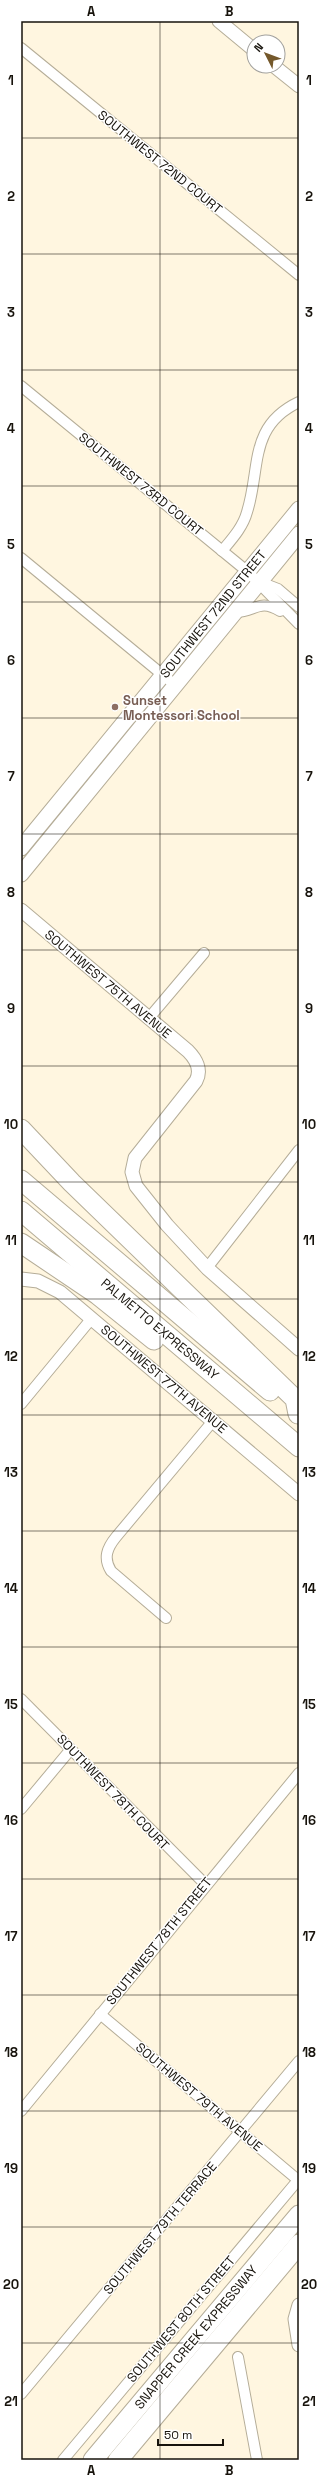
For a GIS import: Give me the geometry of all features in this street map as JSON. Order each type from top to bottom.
[{"type":"highway","points":[[21,1129],[72,1183],[295,1399],[299,1415]]},
{"type":"highway","name":"PALMETTO EXPRESSWAY","points":[[21,1180],[299,1415]]},
{"type":"highway","name":"PALMETTO EXPRESSWAY","points":[[21,1211],[292,1442]]},
{"type":"highway","points":[[21,1243],[98,1295],[247,1415],[292,1442]]},
{"type":"highway","name":"SNAPPER CREEK EXPRESSWAY","points":[[93,2460],[299,2215]]},
{"type":"highway","name":"SNAPPER CREEK EXPRESSWAY","points":[[118,2460],[299,2244]]},
{"type":"main road","name":"SOUTHWEST 72ND STREET","points":[[21,848],[299,509]]},
{"type":"main road","name":"SOUTHWEST 72ND STREET","points":[[21,874],[299,534]]},
{"type":"main road","points":[[87,767],[100,777]]},
{"type":"street","points":[[219,21],[246,43]]},
{"type":"street","name":"SOUTHWEST 72ND COURT","points":[[21,48],[299,275]]},
{"type":"street","points":[[284,74],[299,86]]},
{"type":"street","name":"SOUTHWEST 73RD COURT","points":[[21,386],[260,582]]},
{"type":"street","points":[[222,551],[246,518],[257,459],[266,429],[283,411],[299,402]]},
{"type":"street","points":[[21,558],[176,685]]},
{"type":"street","points":[[260,582],[278,589],[299,607]]},
{"type":"street","points":[[260,582],[286,613],[299,624]]},
{"type":"street","points":[[236,612],[245,612],[255,605],[263,604],[286,613]]},
{"type":"street","name":"SOUTHWEST 75TH AVENUE","points":[[21,910],[194,1058],[198,1066],[198,1078],[140,1150],[135,1158],[132,1172],[136,1186],[145,1199],[207,1268]]},
{"type":"street","points":[[149,1018],[204,953]]},
{"type":"street","points":[[299,1150],[207,1268],[299,1349]]},
{"type":"street","name":"SOUTHWEST 77TH AVENUE","points":[[21,1279],[38,1281],[55,1288],[299,1494]]},
{"type":"street","points":[[21,1404],[92,1318]]},
{"type":"street","points":[[166,1618],[114,1574],[106,1562],[107,1552],[112,1541],[213,1422]]},
{"type":"street","name":"SOUTHWEST 78TH COURT","points":[[21,1699],[206,1885]]},
{"type":"street","points":[[21,1809],[71,1749]]},
{"type":"street","name":"SOUTHWEST 78TH STREET","points":[[21,2111],[299,1773]]},
{"type":"street","name":"SOUTHWEST 79TH AVENUE","points":[[100,2014],[298,2179]]},
{"type":"street","name":"SOUTHWEST 79TH TERRACE","points":[[21,2394],[299,2061]]},
{"type":"street","name":"SOUTHWEST 80TH STREET","points":[[63,2460],[298,2179]]},
{"type":"street","points":[[298,2306],[295,2324],[299,2345]]},
{"type":"street","points":[[238,2357],[257,2460]]},
{"type":"place","name":"Sunset Montessori School","points":[[115,707]]}]
